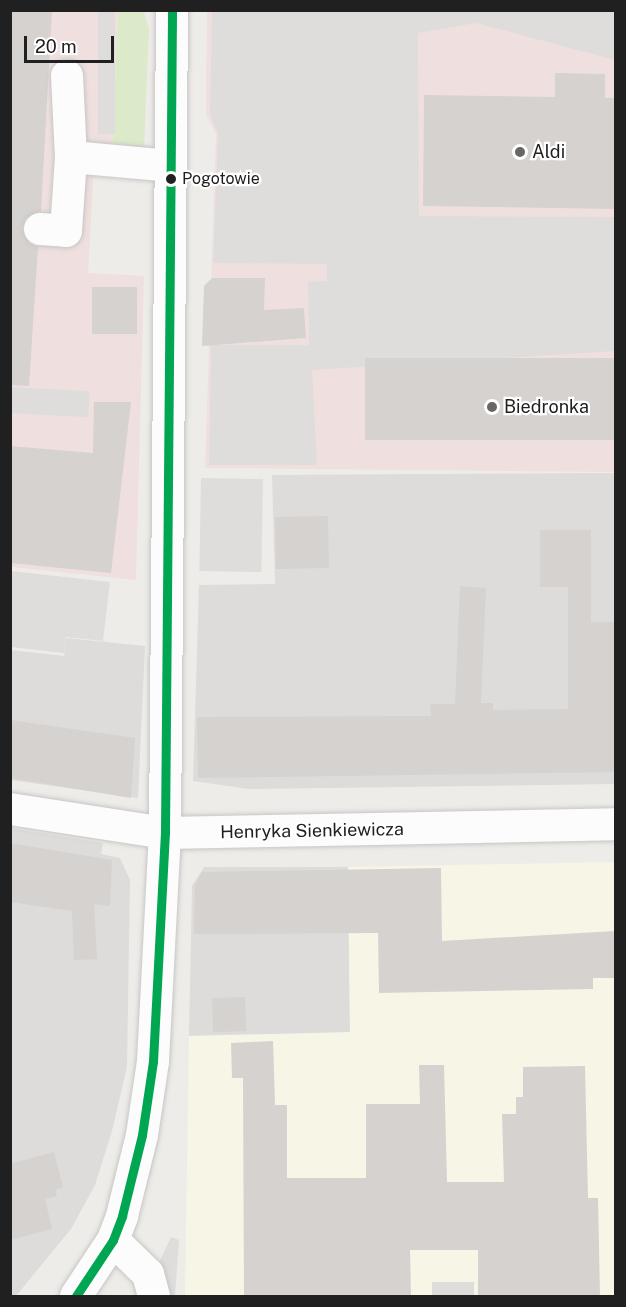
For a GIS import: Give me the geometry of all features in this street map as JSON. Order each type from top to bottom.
[{"type":"street","points":[[76,1296],[113,1240],[142,1135],[153,1061],[165,833],[172,10]]},
{"type":"street","points":[[39,229],[66,231],[71,157],[67,76]]},
{"type":"street","points":[[71,157],[171,166]]},
{"type":"street","name":"Henryka Sienkiewicza","points":[[10,809],[165,833],[615,824]]},
{"type":"street","points":[[113,1240],[148,1274],[154,1296]]},
{"type":"shaded area","points":[[10,11],[118,11],[112,147],[94,169],[88,273],[144,276],[136,580],[11,567]]},
{"type":"shaded area","points":[[98,11],[115,11],[115,134],[98,134]]},
{"type":"shaded area","points":[[207,11],[615,11],[615,472],[205,468],[216,134],[206,114]]},
{"type":"shaded area","points":[[212,11],[615,11],[615,60],[476,23],[418,33],[419,216],[615,217],[615,351],[312,370],[317,465],[209,465],[211,345],[309,345],[308,282],[327,281],[327,264],[213,263],[218,134],[210,114]]},
{"type":"shaded area","points":[[10,387],[90,391],[89,417],[10,413]]},
{"type":"shaded area","points":[[615,473],[615,784],[249,789],[193,781],[199,585],[275,584],[272,475]]},
{"type":"shaded area","points":[[201,478],[263,479],[261,572],[199,571]]},
{"type":"shaded area","points":[[11,571],[110,582],[103,641],[66,637],[64,653],[11,647]]},
{"type":"shaded area","points":[[66,638],[145,646],[138,798],[11,780],[10,650],[64,656]]},
{"type":"shaded area","points":[[10,828],[103,843],[101,854],[120,858],[130,880],[127,1067],[112,1131],[95,1185],[71,1229],[16,1296],[10,1296]]},
{"type":"shaded area","points":[[615,862],[615,1296],[185,1296],[189,1036],[350,1032],[348,867]]},
{"type":"shaded area","points":[[204,867],[348,867],[350,1033],[189,1036],[192,886]]},
{"type":"shaded area","points":[[171,1237],[179,1240],[175,1296],[143,1296]]},
{"type":"shaded area","points":[[432,1282],[474,1282],[474,1296],[432,1296]]},
{"type":"green space","points":[[118,11],[144,11],[149,29],[144,149],[112,147]]},
{"type":"building","points":[[10,10],[52,10],[41,211],[26,218],[22,228],[29,243],[38,247],[29,386],[10,385]]},
{"type":"building","name":"Aldi","points":[[555,73],[605,74],[605,98],[615,98],[615,209],[423,206],[424,95],[555,97]]},
{"type":"building","points":[[212,278],[265,278],[264,310],[304,308],[306,338],[202,346],[204,286]]},
{"type":"building","points":[[92,287],[137,287],[137,334],[92,334]]},
{"type":"building","name":"Biedronka","points":[[365,358],[615,358],[615,440],[365,440]]},
{"type":"building","points":[[94,402],[131,402],[111,573],[10,563],[10,446],[93,453]]},
{"type":"building","points":[[328,516],[329,568],[276,569],[275,517]]},
{"type":"building","points":[[540,530],[591,530],[591,622],[615,622],[615,772],[198,778],[197,717],[431,716],[430,704],[455,704],[460,586],[486,588],[481,703],[493,703],[493,710],[568,709],[568,587],[540,587]]},
{"type":"building","points":[[10,720],[135,738],[131,798],[10,778]]},
{"type":"building","points":[[10,843],[112,860],[110,906],[94,904],[97,959],[74,960],[72,911],[10,902]]},
{"type":"building","points":[[441,868],[442,941],[615,931],[615,978],[593,978],[593,989],[379,993],[378,933],[194,934],[195,885],[202,872]]},
{"type":"building","points":[[245,997],[246,1031],[213,1032],[212,998]]},
{"type":"building","points":[[273,1041],[275,1105],[287,1105],[287,1178],[366,1178],[366,1104],[420,1104],[419,1065],[444,1065],[447,1182],[504,1182],[502,1114],[516,1114],[516,1097],[523,1097],[523,1067],[585,1066],[588,1198],[598,1198],[600,1296],[478,1296],[478,1250],[410,1250],[411,1296],[244,1296],[243,1078],[232,1078],[231,1043]]},
{"type":"building","points":[[54,1152],[63,1187],[55,1190],[57,1196],[45,1199],[52,1229],[10,1240],[10,1164]]},
{"type":"transit line","points":[[76,1296],[113,1240],[122,1216],[142,1135],[153,1061],[165,833],[172,10]]},
{"type":"place","name":"Aldi","points":[[520,152]]},
{"type":"place","name":"Pogotowie","points":[[171,179]]},
{"type":"place","name":"Biedronka","points":[[492,407]]}]
